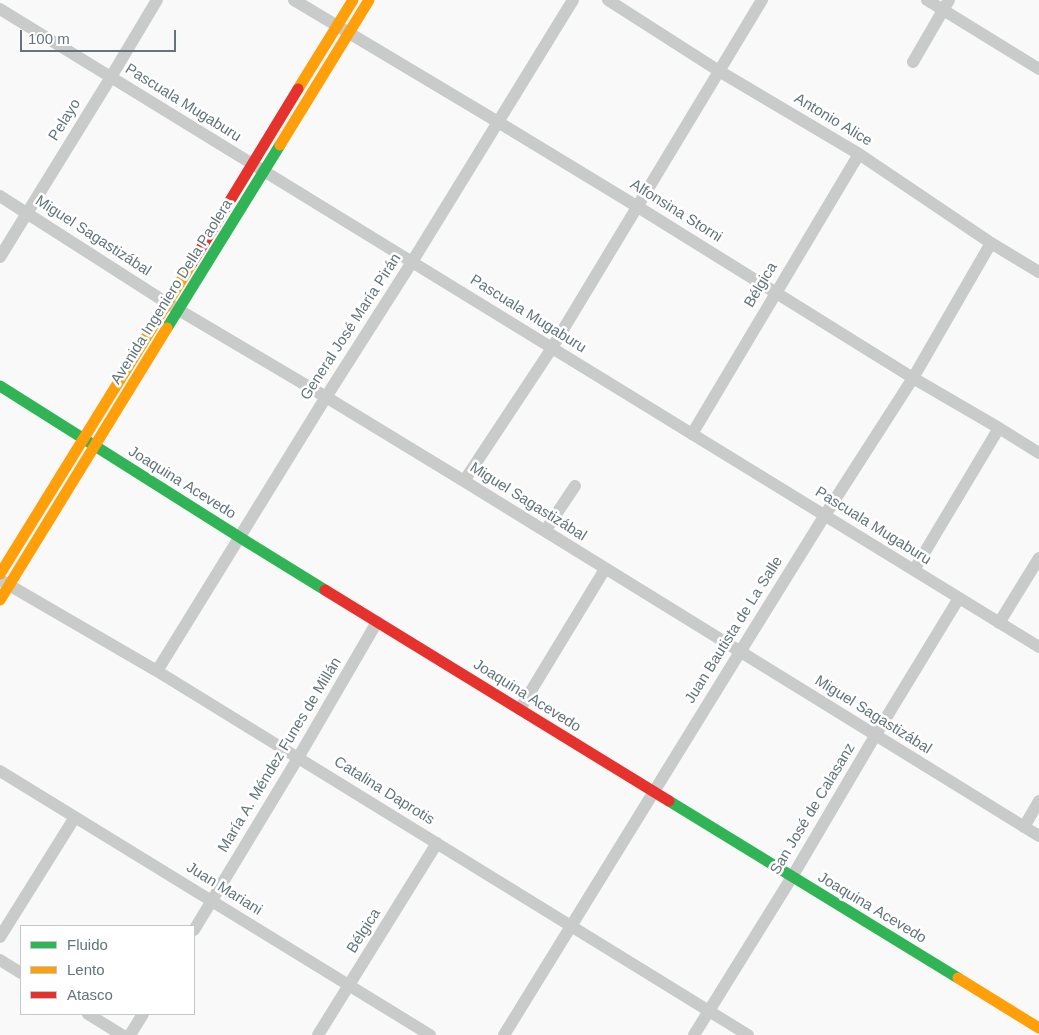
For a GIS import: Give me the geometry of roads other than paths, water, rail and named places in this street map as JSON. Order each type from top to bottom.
[{"type":"main road","name":"Avenida Ingeniero Della Paolera","points":[[0,574],[353,0]]},
{"type":"main road","name":"Avenida Ingeniero Della Paolera","points":[[0,600],[5,582],[95,446],[369,0]]},
{"type":"main road","name":"Joaquina Acevedo","points":[[0,386],[239,537],[1039,1028]]},
{"type":"street","name":"Pelayo","points":[[0,257],[158,0]]},
{"type":"street","name":"Alfonsina Storni","points":[[294,0],[638,206],[775,293],[1039,453]]},
{"type":"street","name":"General José María Pirán","points":[[157,671],[326,397],[412,262],[572,0]]},
{"type":"street","name":"Antonio Alice","points":[[608,0],[719,71],[859,154],[991,243],[1039,272]]},
{"type":"street","points":[[464,482],[552,348],[762,0]]},
{"type":"street","points":[[927,0],[946,5],[1039,69]]},
{"type":"street","points":[[913,62],[946,5]]},
{"type":"street","name":"Pascuala Mugaburu","points":[[0,9],[1039,647]]},
{"type":"street","name":"Bélgica","points":[[692,434],[859,154]]},
{"type":"street","name":"Miguel Sagastizábal","points":[[0,196],[178,310],[326,397],[1039,836]]},
{"type":"street","name":"Juan Bautista de La Salle","points":[[504,1035],[825,515],[913,378],[991,243]]},
{"type":"street","points":[[914,570],[999,428]]},
{"type":"street","points":[[545,531],[575,486]]},
{"type":"street","points":[[1000,623],[1039,558]]},
{"type":"street","points":[[520,709],[605,569]]},
{"type":"street","name":"Catalina Daprotis","points":[[5,582],[157,671],[748,1035]]},
{"type":"street","name":"San José de Calasanz","points":[[694,1035],[792,877],[959,598]]},
{"type":"street","name":"María A. Méndez Funes de Millán","points":[[195,928],[298,758],[377,622]]},
{"type":"street","name":"Juan Mariani","points":[[0,771],[430,1035]]},
{"type":"street","points":[[1024,827],[1039,801]]},
{"type":"street","points":[[0,937],[75,817]]},
{"type":"street","name":"Bélgica","points":[[318,1035],[437,843]]},
{"type":"street","points":[[0,960],[20,972]]},
{"type":"street","points":[[90,1015],[122,1035]]},
{"type":"street","points":[[130,1035],[142,1015]]}]
